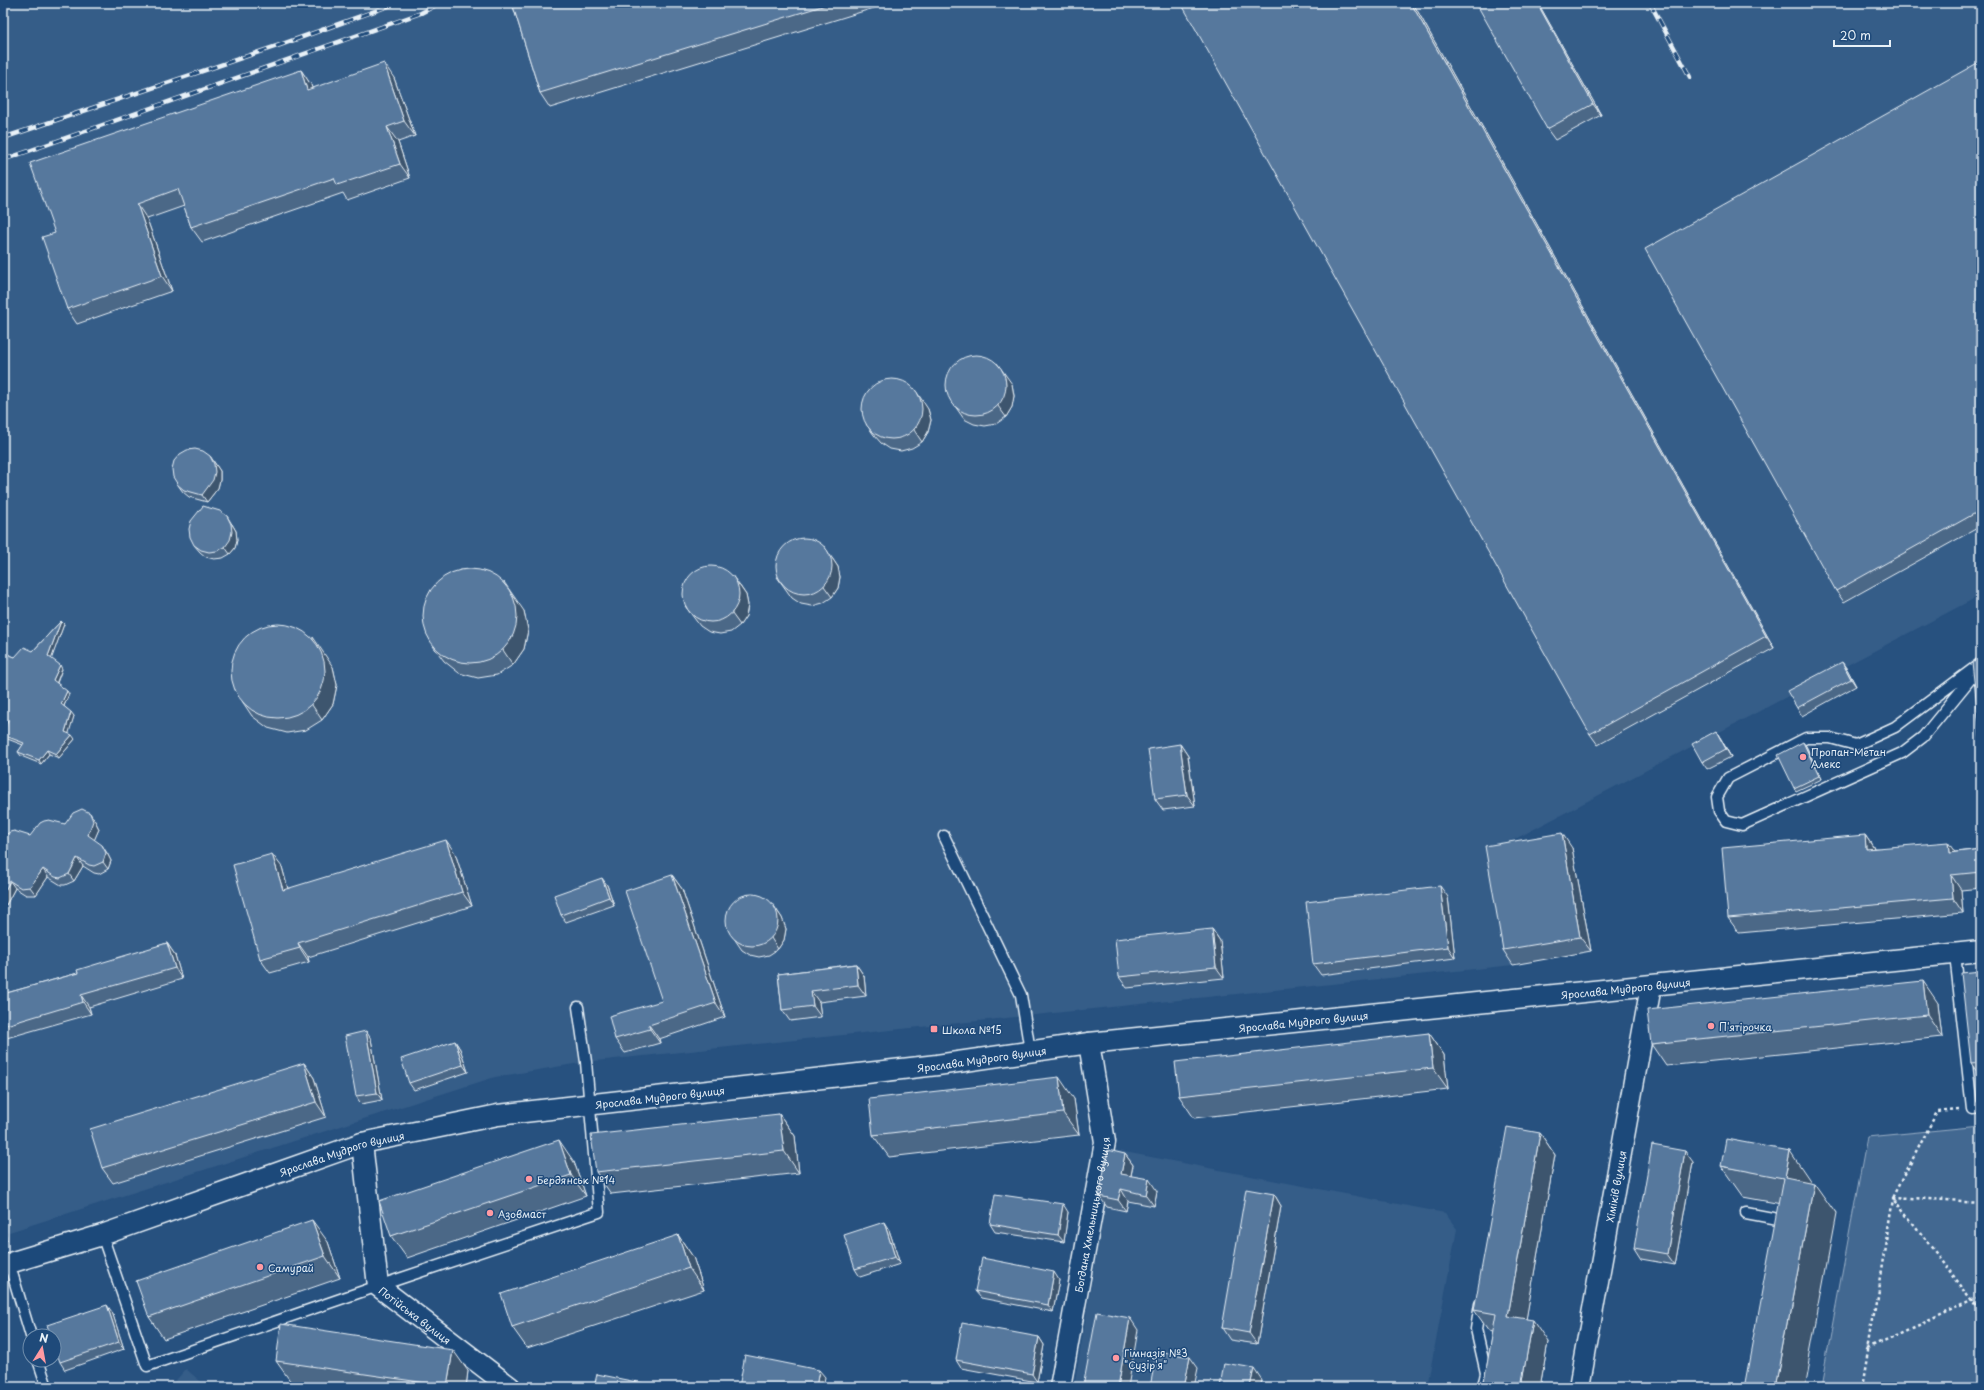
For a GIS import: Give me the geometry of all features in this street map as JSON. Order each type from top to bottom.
[{"type":"street","name":"Ярослава Мудрого вулиця","points":[[6,1264],[102,1235],[362,1143],[498,1115],[937,1065],[1030,1050],[1089,1043],[1981,951]]},
{"type":"street","name":"Хіміків вулиця","points":[[1578,1387],[1651,986]]},
{"type":"street","name":"Богдана Хмельницького вулиця","points":[[1060,1387],[1105,1142],[1089,1043]]},
{"type":"street","name":"Потійська вулиця","points":[[362,1143],[378,1286],[510,1387]]},
{"type":"lane","points":[[1981,663],[1895,727],[1856,745],[1830,738],[1806,738],[1728,778],[1717,797],[1719,811],[1726,821],[1742,825],[1902,753],[1923,737],[1981,666]]},
{"type":"lane","points":[[944,836],[1021,995],[1030,1050]]},
{"type":"lane","points":[[1955,954],[1976,1109]]},
{"type":"lane","points":[[102,1235],[147,1366],[378,1286],[599,1212],[590,1105],[578,1007]]},
{"type":"lane","points":[[1746,1213],[1790,1221],[1788,1229]]},
{"type":"lane","points":[[6,1264],[28,1328]]},
{"type":"lane","points":[[1482,1292],[1476,1330],[1486,1373],[1483,1387]]},
{"type":"lane","points":[[41,1368],[47,1387]]},
{"type":"path","points":[[1862,1387],[1893,1197],[1937,1112],[1976,1109]]},
{"type":"path","points":[[1893,1197],[1981,1202]]},
{"type":"path","points":[[1893,1197],[1981,1312]]},
{"type":"path","points":[[1868,1348],[1972,1301],[1981,1300]]},
{"type":"shaded area","points":[[3,3],[1981,3],[1981,595],[1494,850],[1513,965],[586,1062],[495,1077],[3,1234]]},
{"type":"shaded area","points":[[1981,1126],[1981,1387],[1821,1387],[1867,1137]]},
{"type":"shaded area","points":[[1114,1150],[1445,1213],[1457,1229],[1427,1387],[1074,1387]]},
{"type":"shaded area","points":[[186,1369],[207,1387],[170,1387]]},
{"type":"building","points":[[512,3],[832,3],[540,93]]},
{"type":"building","points":[[1181,3],[1411,3],[1766,636],[1590,734]]},
{"type":"building","points":[[1476,3],[1537,3],[1593,104],[1547,129]]},
{"type":"building","points":[[1981,61],[1981,510],[1836,591],[1645,249]]},
{"type":"building","points":[[384,63],[404,121],[387,127],[400,164],[337,185],[334,178],[191,227],[178,189],[137,204],[162,276],[67,309],[42,237],[55,233],[30,163],[301,70],[307,90]]},
{"type":"building","points":[[976,355],[993,360],[1001,368],[1006,385],[1001,402],[993,410],[976,415],[959,410],[951,402],[946,385],[951,368],[959,360]]},
{"type":"building","points":[[892,379],[909,384],[917,392],[922,409],[917,426],[909,434],[892,439],[875,434],[867,426],[862,409],[867,392],[875,384]]},
{"type":"building","points":[[195,449],[203,451],[210,456],[214,464],[215,472],[213,480],[202,495],[184,490],[178,485],[173,477],[172,469],[174,461],[180,454],[187,450]]},
{"type":"building","points":[[203,506],[220,511],[227,516],[231,524],[232,532],[230,540],[225,547],[217,551],[209,552],[201,550],[194,545],[190,537],[189,529],[191,521]]},
{"type":"building","points":[[798,538],[810,538],[824,546],[832,560],[830,577],[824,586],[810,594],[798,594],[788,589],[781,582],[776,572],[776,560],[781,550],[788,543]]},
{"type":"building","points":[[705,566],[717,566],[727,570],[735,578],[739,588],[739,600],[735,610],[727,618],[717,622],[705,622],[695,618],[687,610],[683,600],[683,588],[687,578],[695,570]]},
{"type":"building","points":[[470,569],[488,572],[503,583],[514,598],[517,616],[514,634],[503,649],[488,660],[470,663],[452,660],[437,649],[426,634],[423,616],[426,598],[437,583],[452,572]]},
{"type":"building","points":[[61,621],[48,656],[60,665],[53,680],[67,691],[61,704],[71,712],[65,732],[72,735],[56,754],[47,750],[39,760],[18,752],[24,743],[3,735],[8,720],[3,718],[3,653],[15,657],[24,647],[33,651]]},
{"type":"building","points":[[278,624],[296,627],[311,638],[322,653],[325,671],[322,689],[311,704],[296,715],[278,718],[260,715],[245,704],[234,689],[231,671],[234,653],[245,638],[260,627]]},
{"type":"building","points":[[1981,661],[1981,745],[1972,662]]},
{"type":"building","points":[[1842,662],[1851,679],[1797,708],[1787,691]]},
{"type":"building","points":[[1716,731],[1726,749],[1702,762],[1692,744]]},
{"type":"building","points":[[1803,742],[1819,776],[1794,788],[1778,755]]},
{"type":"building","points":[[1180,744],[1187,795],[1155,799],[1148,749]]},
{"type":"building","points":[[82,809],[90,813],[93,821],[88,835],[102,845],[106,853],[103,862],[94,866],[89,865],[77,858],[69,874],[60,878],[55,877],[43,869],[30,887],[21,888],[10,881],[3,894],[3,838],[5,835],[14,831],[30,836],[40,823],[49,820],[65,824],[73,813]]},
{"type":"building","points":[[1562,833],[1580,937],[1503,950],[1485,846]]},
{"type":"building","points":[[1865,835],[1866,849],[1948,842],[1949,853],[1981,849],[1981,872],[1951,875],[1953,898],[1728,918],[1722,848]]},
{"type":"building","points":[[446,840],[462,892],[298,943],[300,948],[260,959],[233,865],[272,854],[283,890]]},
{"type":"building","points":[[672,875],[716,1003],[649,1025],[650,1029],[615,1039],[609,1016],[662,1001],[625,891]]},
{"type":"building","points":[[602,878],[609,897],[561,915],[554,895]]},
{"type":"building","points":[[1440,886],[1448,947],[1313,964],[1306,902]]},
{"type":"building","points":[[752,894],[762,896],[770,902],[776,910],[778,920],[776,930],[770,938],[762,944],[752,946],[742,944],[734,938],[728,930],[726,920],[728,910],[734,902],[742,896]]},
{"type":"building","points":[[1212,929],[1216,967],[1119,977],[1115,939]]},
{"type":"building","points":[[167,943],[175,968],[81,995],[83,1002],[3,1026],[3,994],[78,973],[77,970]]},
{"type":"building","points":[[856,964],[858,985],[811,991],[813,1006],[782,1010],[778,974]]},
{"type":"building","points":[[1981,971],[1981,1062],[1971,1063],[1961,973]]},
{"type":"building","points":[[1923,981],[1927,1015],[1651,1044],[1647,1010]]},
{"type":"building","points":[[366,1031],[377,1093],[356,1096],[345,1036]]},
{"type":"building","points":[[1429,1033],[1433,1068],[1179,1096],[1175,1062]]},
{"type":"building","points":[[455,1041],[463,1065],[409,1083],[401,1059]]},
{"type":"building","points":[[304,1063],[316,1102],[102,1168],[90,1129]]},
{"type":"building","points":[[1059,1077],[1063,1113],[873,1135],[869,1099]]},
{"type":"building","points":[[779,1114],[784,1151],[596,1172],[591,1135]]},
{"type":"building","points":[[1507,1127],[1540,1133],[1508,1316],[1533,1320],[1521,1387],[1483,1387],[1496,1314],[1474,1310]]},
{"type":"building","points":[[1726,1139],[1790,1151],[1785,1177],[1814,1183],[1776,1387],[1744,1387],[1783,1178],[1721,1166]]},
{"type":"building","points":[[559,1140],[571,1175],[391,1236],[379,1201]]},
{"type":"building","points":[[1652,1145],[1685,1151],[1667,1254],[1634,1248]]},
{"type":"building","points":[[1108,1150],[1125,1154],[1121,1174],[1149,1179],[1146,1195],[1121,1189],[1118,1200],[1099,1196]]},
{"type":"building","points":[[1246,1189],[1274,1194],[1249,1333],[1222,1328]]},
{"type":"building","points":[[995,1194],[1063,1204],[1058,1235],[990,1224]]},
{"type":"building","points":[[312,1220],[325,1256],[149,1317],[136,1281]]},
{"type":"building","points":[[884,1222],[895,1257],[855,1269],[844,1235]]},
{"type":"building","points":[[678,1235],[689,1268],[512,1327],[501,1294]]},
{"type":"building","points":[[982,1258],[1054,1272],[1048,1305],[975,1291]]},
{"type":"building","points":[[107,1305],[119,1342],[62,1361],[62,1328],[48,1328],[47,1325]]},
{"type":"building","name":"Гімназія №3 \"Сузір'я\"","points":[[1097,1312],[1130,1318],[1118,1387],[1083,1387]]},
{"type":"building","points":[[962,1323],[1039,1337],[1032,1374],[956,1360]]},
{"type":"building","points":[[281,1324],[453,1350],[447,1386],[276,1361]]},
{"type":"building","points":[[1157,1351],[1190,1357],[1184,1387],[1150,1387]]},
{"type":"building","points":[[745,1355],[819,1370],[816,1387],[739,1387]]},
{"type":"building","points":[[1224,1363],[1254,1368],[1250,1387],[1220,1387]]},
{"type":"building","points":[[597,1374],[661,1387],[594,1387]]},
{"type":"railway","points":[[3,138],[280,45],[397,3]]},
{"type":"railway","points":[[3,160],[421,13],[440,3]]},
{"type":"railway","points":[[1650,3],[1690,77]]},
{"type":"place","name":"Пропан-Метан Алекс","points":[[1803,757]]},
{"type":"place","name":"П'ятірочка","points":[[1711,1026]]},
{"type":"place","name":"Школа №15","points":[[934,1029]]},
{"type":"place","name":"Бердянськ №14","points":[[529,1179]]},
{"type":"place","name":"Азовмаст","points":[[490,1213]]},
{"type":"place","name":"Самурай","points":[[260,1267]]},
{"type":"place","name":"Гімназія №3 \"Сузір'я\"","points":[[1116,1358]]}]
